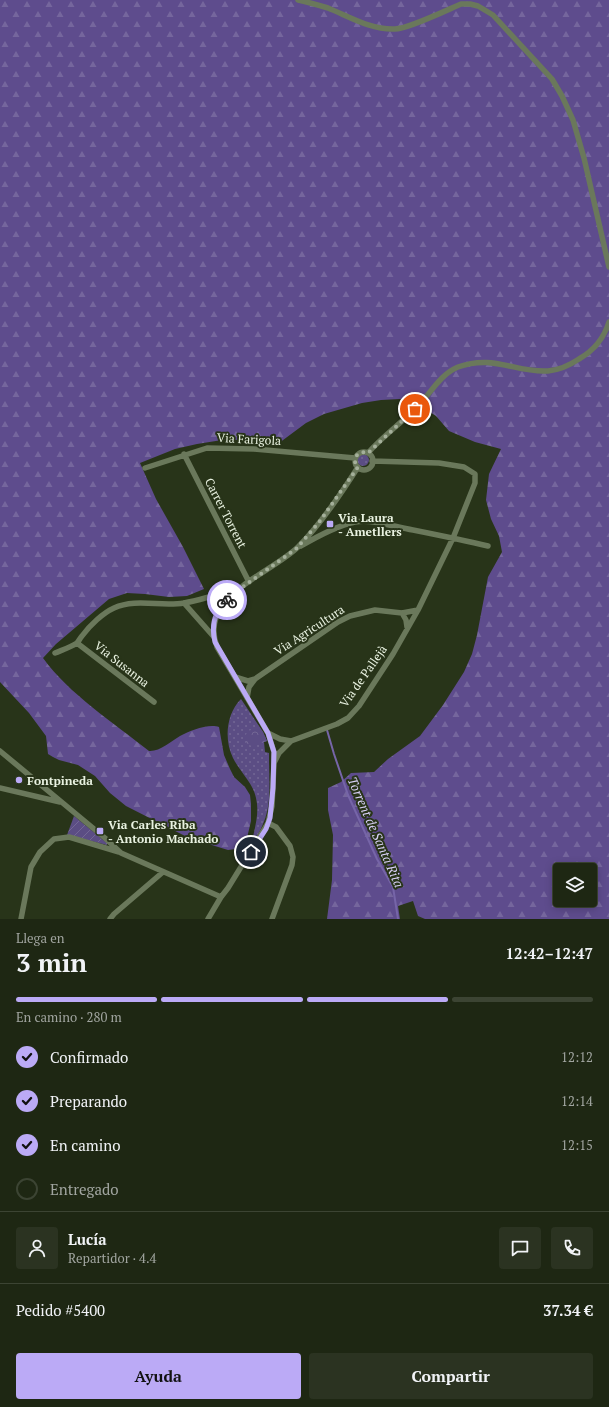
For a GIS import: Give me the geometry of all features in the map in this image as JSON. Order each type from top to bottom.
[{"type":"street","points":[[298,0],[327,8],[369,25],[396,30],[461,4],[478,6],[493,15],[552,79],[573,120],[584,158],[609,267]]},
{"type":"street","points":[[368,453],[425,399],[445,375],[457,368],[483,362],[493,362],[534,371],[549,371],[564,367],[586,355],[597,345],[609,322]]},
{"type":"street","name":"Via Farigola","points":[[145,468],[184,454],[207,448],[254,449],[355,458]]},
{"type":"street","points":[[361,452],[368,453],[372,457],[372,461],[368,468],[363,470],[358,467],[355,462],[355,458],[361,452]]},
{"type":"street","name":"Carrer Torrent","points":[[184,454],[249,582]]},
{"type":"street","name":"Via de Pallejà","points":[[274,763],[279,754],[291,741],[337,724],[354,712],[393,654],[418,610],[453,538],[476,483],[475,474],[464,467],[439,463],[372,461]]},
{"type":"street","points":[[296,549],[320,521],[358,467]]},
{"type":"street","points":[[208,919],[268,823],[272,806],[274,752],[268,733],[217,647],[214,637],[213,631],[215,617],[226,601],[249,582],[296,549],[322,534],[354,522],[366,521],[488,546]]},
{"type":"street","points":[[55,653],[77,643],[93,624],[115,607],[136,602],[173,604],[184,603],[223,592],[237,591]]},
{"type":"street","points":[[184,603],[214,637]]},
{"type":"street","name":"Via Agricultura","points":[[255,679],[320,634],[350,616],[375,610],[402,613],[418,610]]},
{"type":"street","points":[[402,613],[406,620],[407,628]]},
{"type":"street","name":"Via Susanna","points":[[77,643],[154,702]]},
{"type":"street","points":[[235,677],[248,681],[255,679]]},
{"type":"street","points":[[247,698],[249,687],[255,679]]},
{"type":"street","points":[[268,733],[280,739],[291,741]]},
{"type":"street","points":[[0,751],[121,853]]},
{"type":"street","points":[[0,788],[62,803]]},
{"type":"street","points":[[268,823],[280,830],[290,846],[293,857],[292,865],[272,919]]},
{"type":"street","points":[[21,919],[31,867],[40,852],[54,838],[69,837],[121,853],[221,897]]},
{"type":"street","points":[[110,919],[163,872]]},
{"type":"green space","points":[[0,0],[609,0],[609,919],[425,919],[418,916],[413,901],[398,906],[400,919],[327,919],[332,880],[333,835],[328,810],[328,788],[341,782],[351,773],[374,772],[388,759],[420,736],[443,705],[464,672],[472,654],[488,577],[502,552],[499,536],[491,519],[486,500],[489,474],[501,449],[475,442],[449,431],[436,416],[419,405],[400,399],[362,403],[324,414],[306,423],[275,446],[240,440],[222,440],[175,449],[140,463],[156,499],[183,547],[204,589],[187,596],[169,597],[127,593],[109,599],[56,644],[43,658],[79,696],[149,751],[157,750],[180,736],[194,730],[210,726],[219,727],[224,755],[230,769],[234,777],[245,787],[250,795],[251,821],[247,838],[243,844],[236,849],[228,850],[189,838],[126,806],[110,793],[95,776],[78,765],[59,760],[48,754],[46,736],[29,713],[0,682]]},
{"type":"green space","points":[[363,454],[367,456],[369,460],[367,464],[363,466],[359,464],[357,460],[359,456]]},
{"type":"green space","points":[[241,699],[263,732],[267,741],[264,742],[265,752],[269,753],[268,808],[262,827],[251,846],[257,816],[256,798],[252,787],[233,758],[228,743],[228,727],[232,712]]},
{"type":"green space","points":[[258,725],[267,741],[252,746],[247,744],[245,736],[248,731],[254,729]]},
{"type":"green space","points":[[74,816],[107,843],[107,845],[67,835]]},
{"type":"waterway","name":"Torrent de Santa Rita","points":[[327,730],[348,795],[377,859],[393,887],[398,919]]},
{"type":"way so far","points":[[227,600],[237,591],[296,549],[308,537],[358,467],[355,462],[357,455],[364,452],[368,453],[415,409]]},
{"type":"place","name":"Via Laura - Ametllers","points":[[330,524]]},
{"type":"place","name":"Fontpineda","points":[[19,780]]},
{"type":"place","name":"Via Carles Riba - Antonio Machado","points":[[100,831]]},
{"type":"route","points":[[227,600],[222,605],[215,617],[213,631],[215,642],[268,733],[274,752],[272,806],[270,818],[266,829],[251,852]]}]
